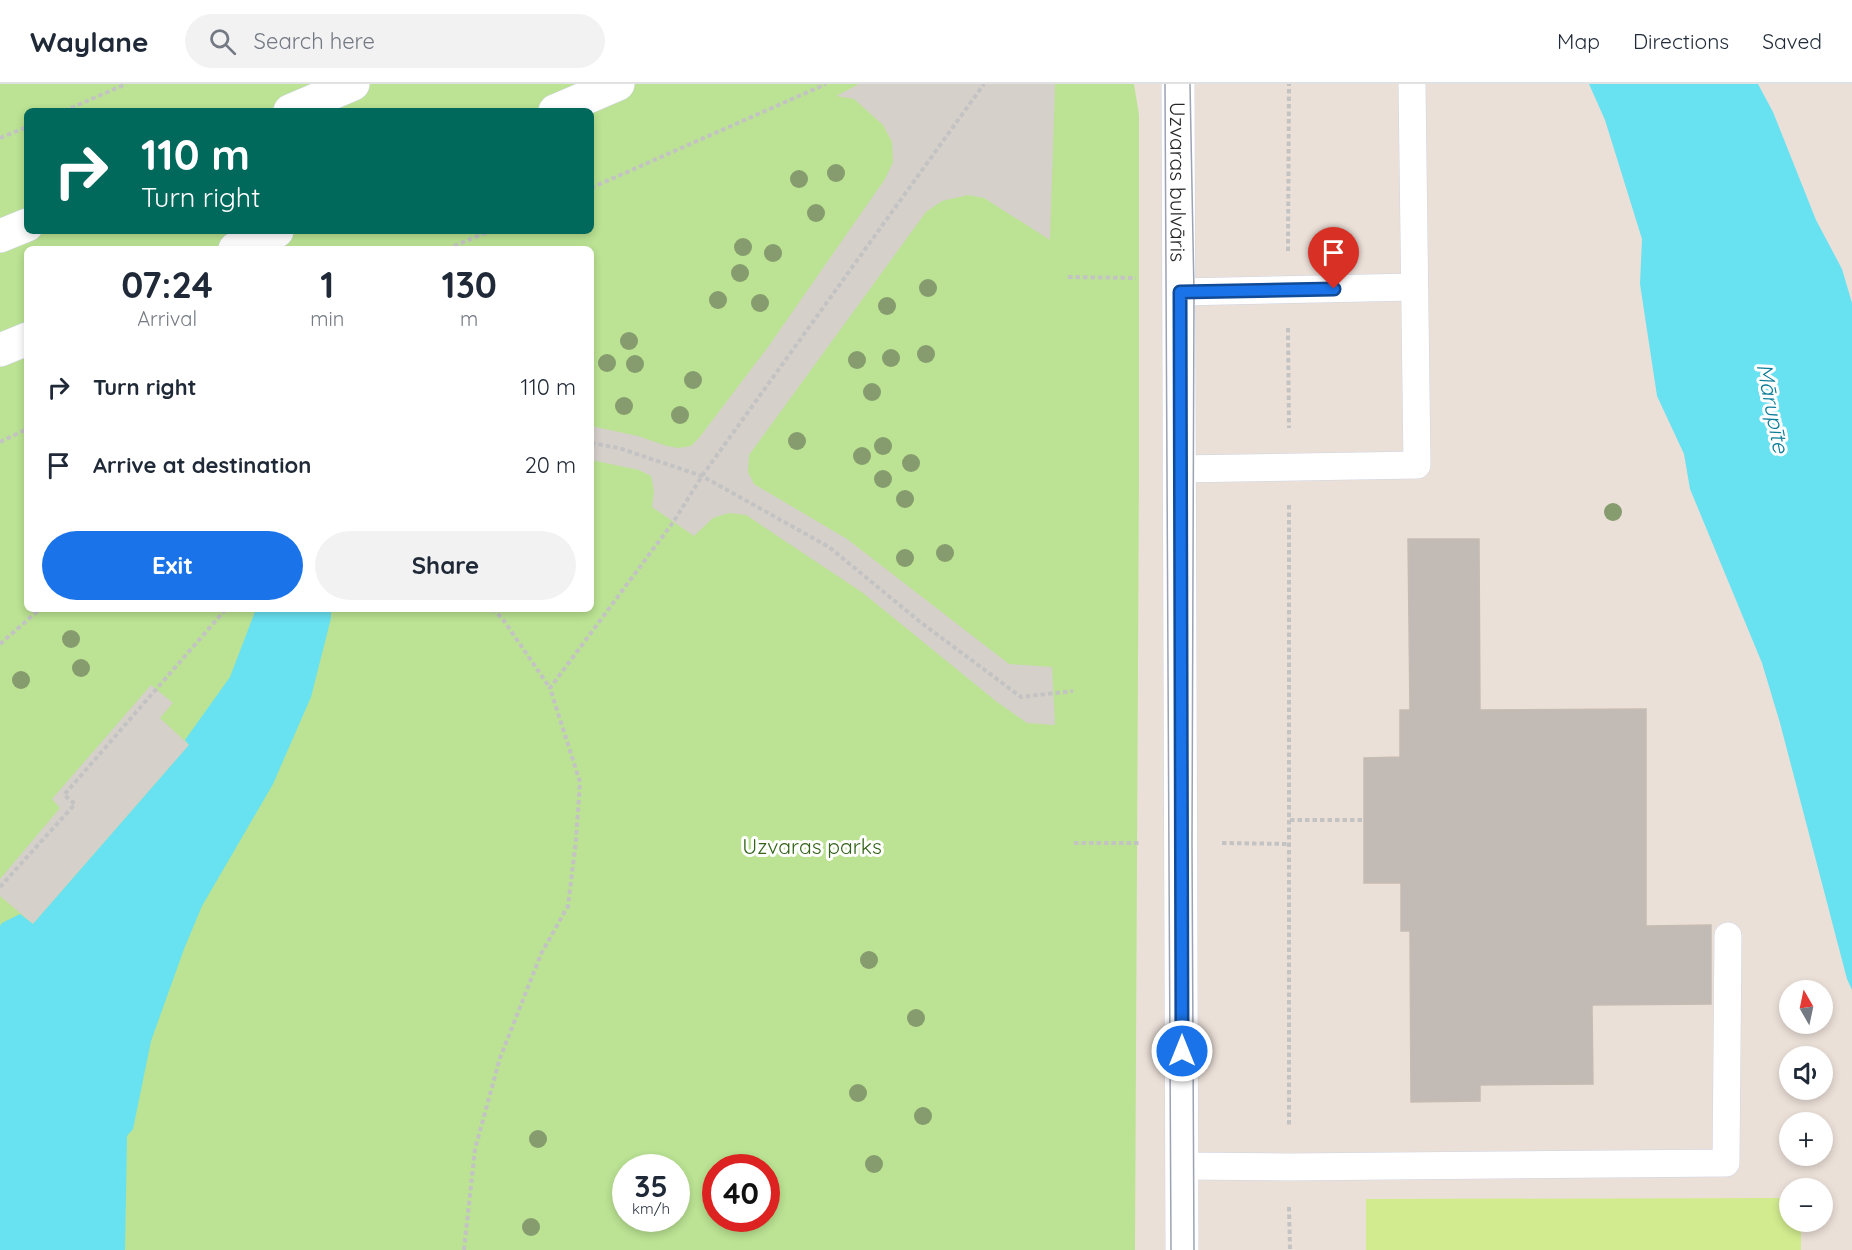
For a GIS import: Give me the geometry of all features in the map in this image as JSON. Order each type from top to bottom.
[{"type":"street","points":[[297,108],[353,84]]},
{"type":"street","points":[[562,108],[618,84]]},
{"type":"street","name":"Uzvaras bulvāris","points":[[1178,84],[1182,1250]]},
{"type":"street","points":[[0,236],[24,226]]},
{"type":"street","points":[[242,246],[270,234]]},
{"type":"street","points":[[0,350],[24,340]]},
{"type":"lane","points":[[1180,469],[1417,465],[1412,84]]},
{"type":"lane","points":[[1180,285],[1288,290],[1414,287]]},
{"type":"lane","points":[[1182,1166],[1726,1162],[1728,936]]},
{"type":"path","points":[[71,108],[126,84]]},
{"type":"path","points":[[594,187],[826,84]]},
{"type":"path","points":[[550,688],[624,591],[674,521],[702,476],[984,84]]},
{"type":"path","points":[[1289,84],[1290,1250]]},
{"type":"path","points":[[0,138],[24,128]]},
{"type":"path","points":[[454,246],[483,234]]},
{"type":"path","points":[[1068,278],[1180,285]]},
{"type":"path","points":[[0,442],[24,430]]},
{"type":"path","points":[[594,444],[619,448],[702,476],[829,547],[919,621],[1021,697],[1073,691]]},
{"type":"path","points":[[0,645],[37,612]]},
{"type":"path","points":[[0,887],[75,804],[64,795],[223,612]]},
{"type":"path","points":[[464,1250],[475,1149],[500,1058],[541,954],[568,906],[580,782],[550,688],[502,618],[495,612]]},
{"type":"path","points":[[1290,820],[1364,820]]},
{"type":"green space","name":"Uzvaras parks","points":[[0,84],[1134,84],[1139,115],[1135,1250],[0,1250]]},
{"type":"green space","points":[[1779,1198],[1779,1232],[1801,1232],[1801,1250],[1366,1250],[1366,1199]]},
{"type":"shaded area","points":[[859,84],[1055,84],[1050,240],[984,198],[968,195],[942,201],[926,212],[749,455],[748,472],[754,484],[847,539],[1009,664],[1052,667],[1055,725],[1027,723],[997,702],[863,593],[746,515],[729,513],[713,518],[694,536],[652,507],[654,491],[651,476],[639,470],[594,461],[594,427],[638,436],[667,446],[679,448],[691,446],[768,347],[885,179],[893,162],[892,142],[883,125],[854,99],[836,96]]},
{"type":"shaded area","points":[[151,685],[173,703],[160,718],[189,745],[33,924],[0,896],[0,879],[60,808],[52,799]]},
{"type":"water","name":"Mārupīte","points":[[1589,84],[1758,84],[1773,112],[1816,220],[1842,269],[1852,303],[1852,990],[1847,979],[1762,663],[1690,489],[1684,454],[1657,396],[1640,284],[1642,239],[1605,120]]},
{"type":"water","points":[[255,612],[331,612],[311,697],[273,784],[202,906],[151,1041],[133,1129],[127,1136],[125,1250],[0,1250],[0,926],[20,914],[33,924],[189,745],[185,740],[230,677]]},
{"type":"building","points":[[1408,539],[1479,539],[1480,710],[1646,709],[1646,926],[1711,925],[1711,1004],[1592,1005],[1593,1084],[1480,1085],[1480,1101],[1411,1102],[1410,931],[1401,931],[1401,883],[1364,883],[1364,758],[1400,757],[1400,710],[1410,710]]},
{"type":"tram line","points":[[1165,84],[1171,1250]]},
{"type":"tram line","points":[[1190,84],[1194,292],[1192,843],[1194,1250]]},
{"type":"route","points":[[1182,1051],[1180,292],[1334,289]]}]
